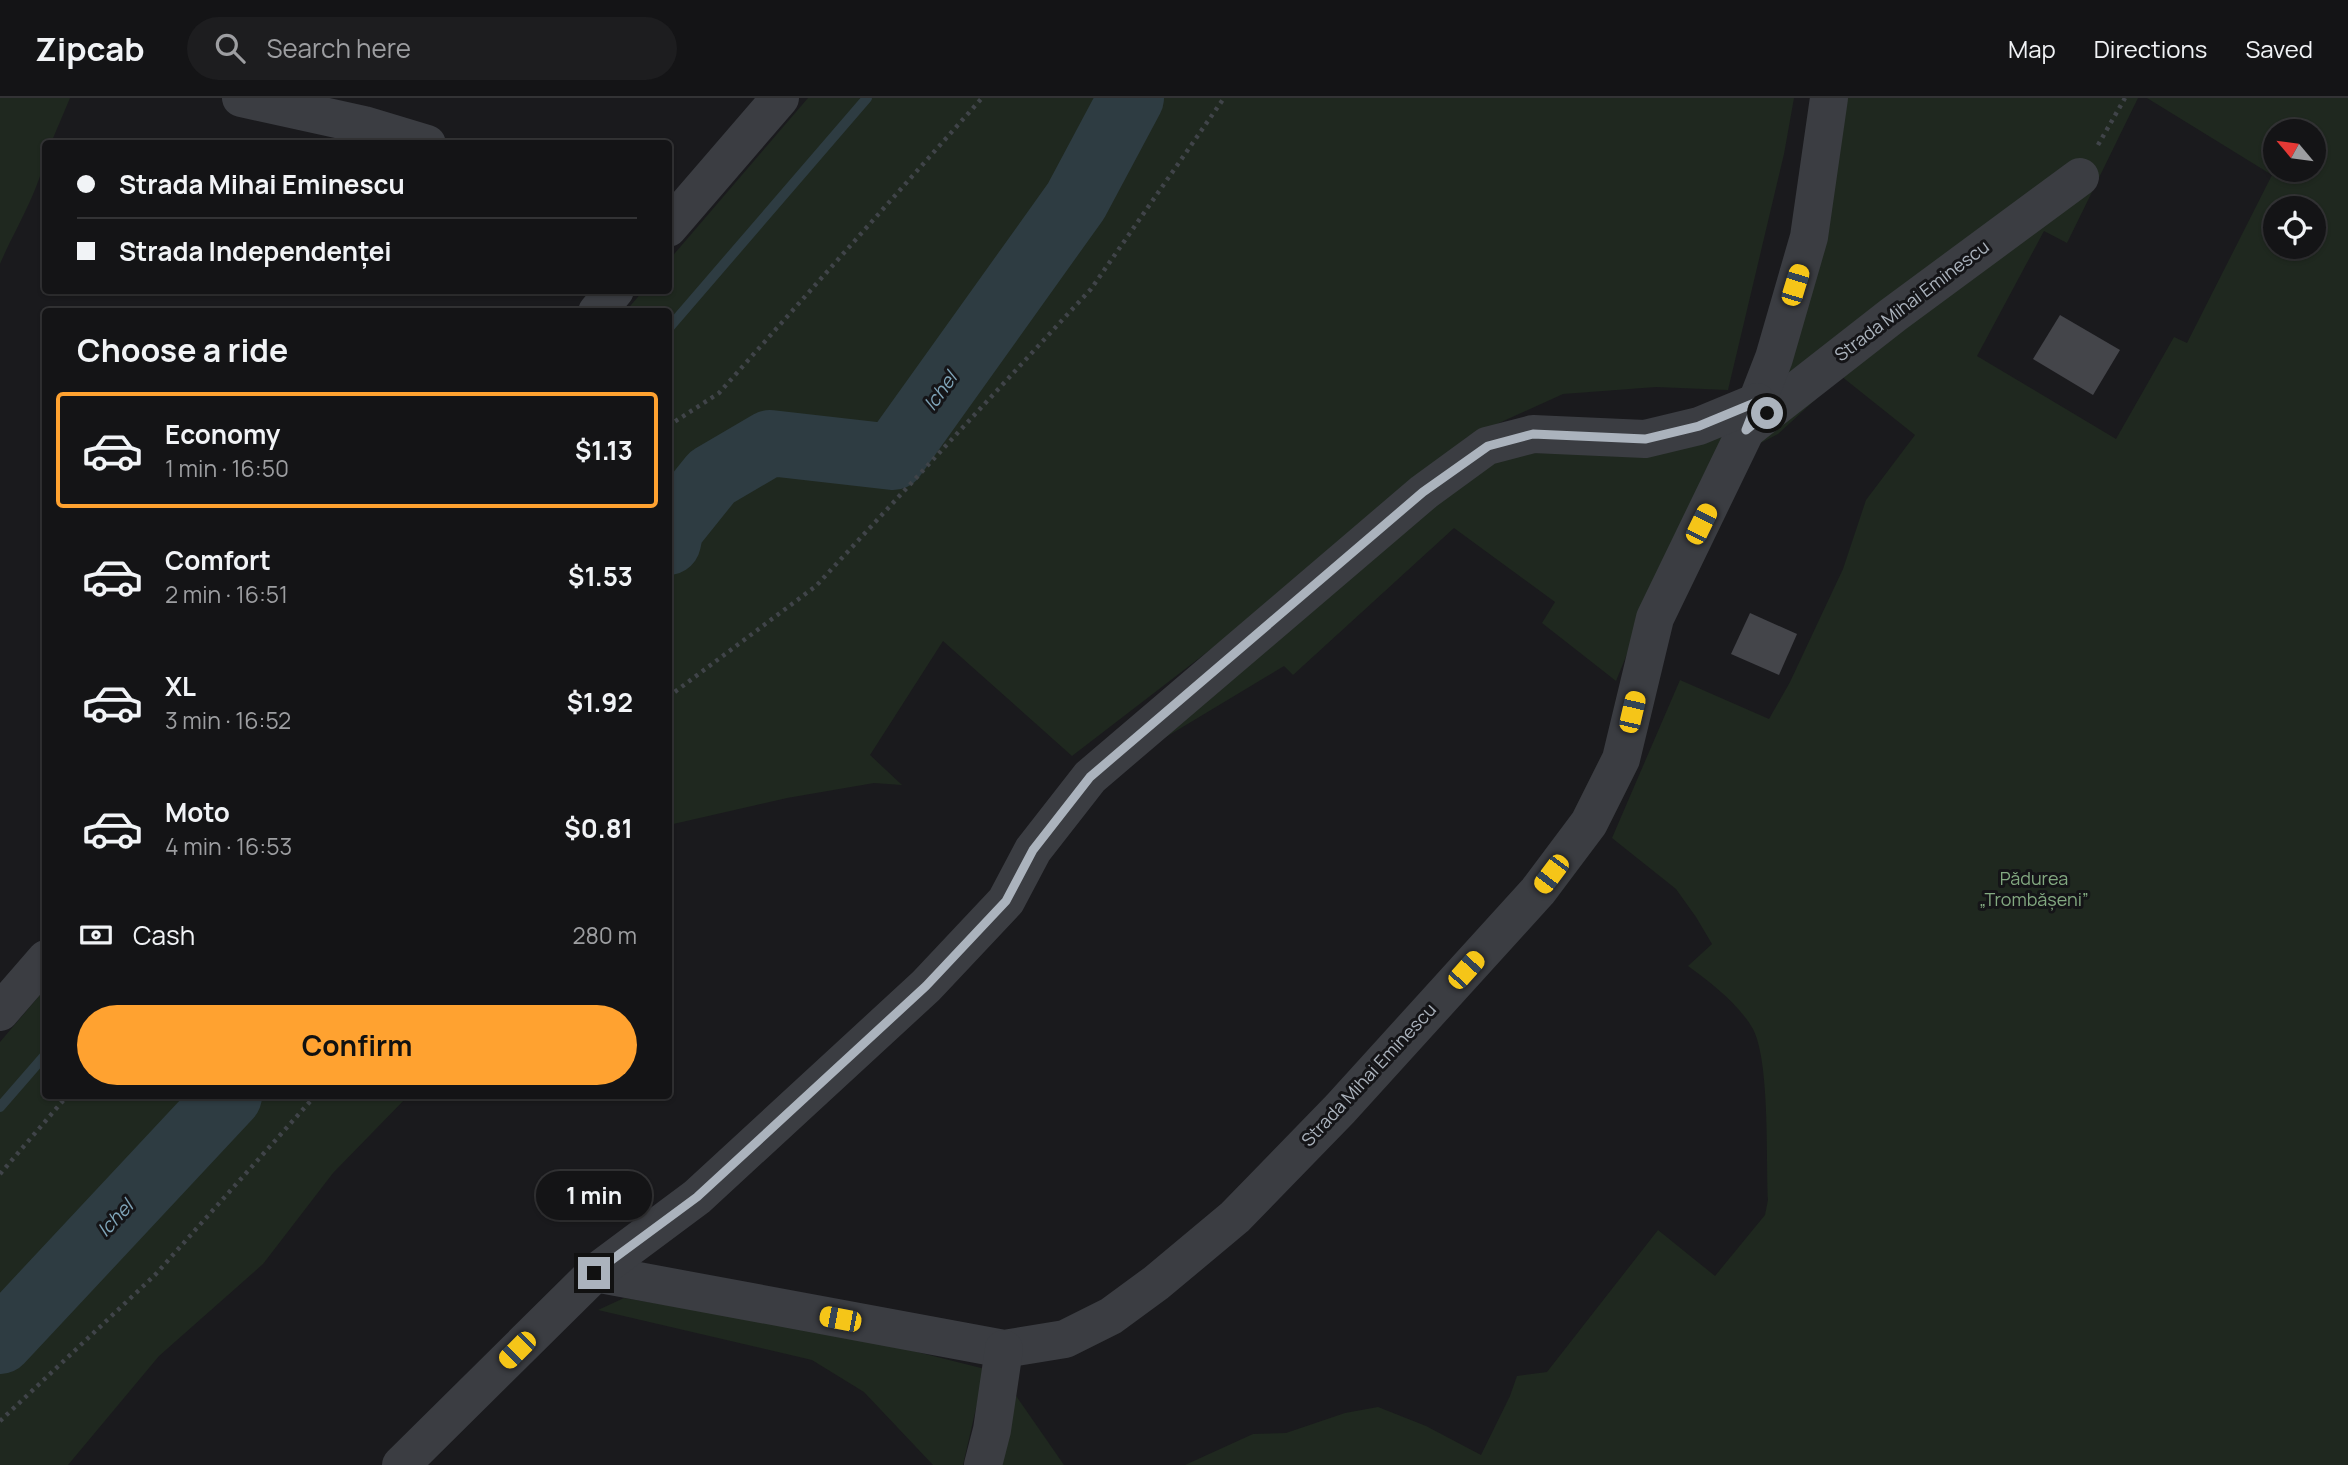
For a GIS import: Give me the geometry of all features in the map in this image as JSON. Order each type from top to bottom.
[{"type":"street","points":[[241,98],[368,112],[420,140]]},
{"type":"street","points":[[672,219],[780,98]]},
{"type":"street","name":"Strada Mihai Eminescu","points":[[594,1273],[1004,1349],[1065,1339],[1111,1316],[1236,1217],[1340,1109],[1538,891],[1589,823],[1621,760],[1655,618],[1752,416],[1774,358],[1810,237],[1829,98]]},
{"type":"street","name":"Strada Mihai Eminescu","points":[[1752,416],[2080,177]]},
{"type":"street","points":[[600,308],[612,294]]},
{"type":"street","points":[[401,1465],[594,1273],[697,1197],[926,986],[1006,901],[1033,850],[1090,777],[1423,492],[1488,446],[1533,434],[1645,439],[1752,416]]},
{"type":"street","points":[[0,1012],[42,964]]},
{"type":"street","points":[[984,1465],[1004,1349]]},
{"type":"path","points":[[672,423],[719,393],[982,98]]},
{"type":"path","points":[[672,694],[816,586],[1091,289],[1224,98]]},
{"type":"path","points":[[2080,177],[2125,98]]},
{"type":"path","points":[[0,1174],[64,1099]]},
{"type":"path","points":[[0,1421],[155,1275],[312,1099]]},
{"type":"green space","points":[[0,98],[70,98],[52,140],[42,140],[41,173],[0,264]]},
{"type":"green space","points":[[808,98],[1794,98],[1784,154],[1728,390],[1656,387],[1563,394],[1466,438],[1288,590],[1072,756],[943,641],[870,755],[902,785],[874,783],[787,798],[672,824],[672,308],[628,308],[640,294],[672,294],[672,257]]},
{"type":"green space","name":"Pădurea „Trombășeni”","points":[[1844,98],[2138,98],[2067,243],[2044,231],[1977,356],[2116,439],[2174,337],[2187,343],[2268,182],[2326,182],[2326,119],[2263,119],[2263,169],[2147,98],[2348,98],[2348,1465],[1185,1465],[1253,1434],[1286,1433],[1345,1413],[1378,1407],[1426,1426],[1481,1455],[1517,1376],[1547,1372],[1658,1230],[1715,1276],[1765,1215],[1768,1200],[1765,1087],[1753,1029],[1732,1002],[1688,966],[1712,944],[1676,889],[1612,838],[1680,680],[1769,719],[1790,682],[1843,569],[1866,500],[1915,435],[1841,376],[1778,434],[1757,445]]},
{"type":"green space","points":[[1729,431],[1643,615],[1616,681],[1542,623],[1555,602],[1454,528],[1293,675],[1284,666],[1161,740],[1484,464],[1520,453],[1643,454]]},
{"type":"green space","points":[[42,993],[42,1099],[405,1099],[333,1173],[263,1264],[159,1356],[68,1465],[0,1465],[0,1042]]},
{"type":"green space","points":[[624,1298],[853,1336],[985,1369],[963,1465],[933,1465],[864,1392],[812,1360],[598,1310]]},
{"type":"green space","points":[[1010,1387],[1064,1465],[996,1465]]},
{"type":"building","points":[[2060,315],[2120,350],[2093,395],[2033,359]]},
{"type":"building","points":[[1750,613],[1797,634],[1779,675],[1731,654]]},
{"type":"waterway","points":[[672,324],[867,98]]},
{"type":"waterway","name":"Ichel","points":[[672,527],[712,477],[770,443],[893,457],[1076,201],[1131,98]]},
{"type":"waterway","points":[[0,1107],[42,1059]]},
{"type":"waterway","name":"Ichel","points":[[0,1341],[226,1099]]},
{"type":"route","points":[[594,1273],[697,1197],[926,986],[1006,901],[1033,850],[1090,777],[1423,492],[1488,446],[1533,434],[1645,439],[1699,426],[1757,402],[1746,430],[1767,413]]}]
